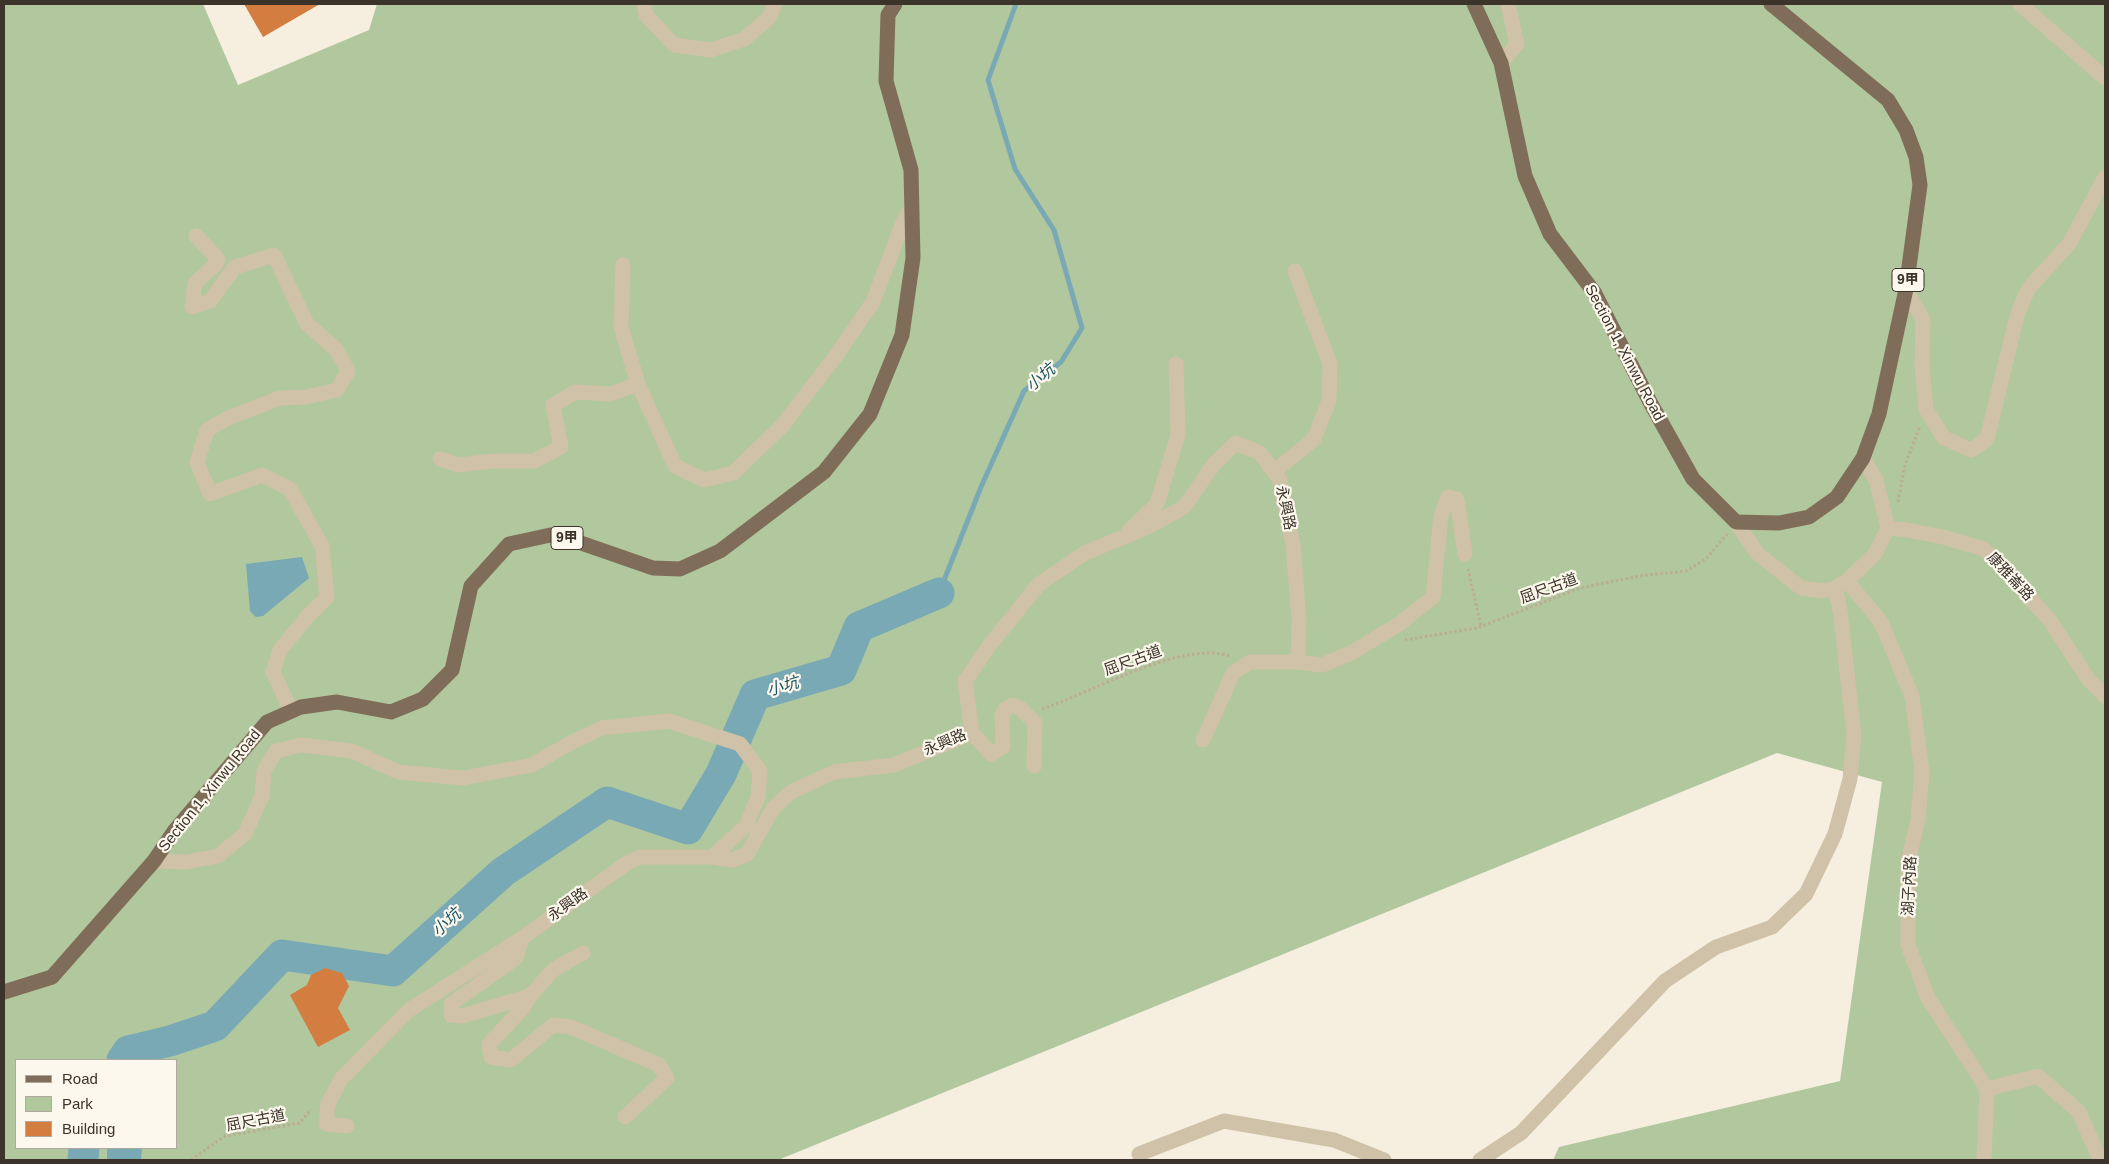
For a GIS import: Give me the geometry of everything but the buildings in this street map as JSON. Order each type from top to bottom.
[{"type":"main road","name":"Section 1, Xinwu Road","points":[[4,992],[52,977],[154,861],[175,830],[267,722],[301,707],[337,702],[391,712],[423,699],[452,670],[471,586],[509,544],[555,534],[653,568],[680,569],[720,552],[824,472],[870,414],[902,335],[914,258],[911,170],[886,81],[888,15],[895,4]]},
{"type":"main road","name":"Section 1, Xinwu Road","points":[[1474,4],[1501,63],[1525,176],[1550,234],[1594,292],[1650,402],[1693,479],[1736,522]]},
{"type":"main road","name":"9甲","points":[[1736,522],[1779,523],[1808,517],[1837,497],[1862,458],[1879,414],[1906,289],[1920,185],[1916,157],[1906,130],[1888,100],[1771,4]]},
{"type":"street","points":[[644,4],[646,15],[674,45],[711,50],[744,39],[769,18],[775,4]]},
{"type":"street","points":[[1501,63],[1517,44],[1508,4]]},
{"type":"street","points":[[2020,4],[2105,78]]},
{"type":"street","points":[[1906,289],[1923,320],[1922,366],[1926,410],[1944,438],[1971,450],[1987,439],[2017,316],[2028,289],[2069,244],[2105,177]]},
{"type":"street","points":[[624,264],[621,327],[638,384],[675,466],[704,480],[732,473],[782,426],[835,357],[873,302],[903,222],[912,207]]},
{"type":"street","points":[[196,236],[218,259],[216,264],[195,284],[192,307],[210,301],[235,267],[274,255],[307,324],[336,350],[348,371],[337,390],[306,398],[280,398],[228,418],[207,430],[197,462],[210,494],[262,475],[290,489],[322,546],[327,596],[280,650],[273,672],[291,711]]},
{"type":"street","points":[[1275,471],[1314,439],[1329,402],[1330,364],[1295,272]]},
{"type":"street","points":[[1125,535],[1157,504],[1178,435],[1176,364]]},
{"type":"street","points":[[440,459],[459,465],[493,461],[534,461],[561,447],[553,405],[575,392],[610,394],[638,384]]},
{"type":"street","name":"永興路","points":[[346,1126],[326,1124],[328,1104],[341,1079],[409,1010],[522,938],[627,862],[640,857],[712,857],[732,860],[747,854],[774,807],[791,792],[834,772],[894,764],[972,733],[965,681],[989,646],[1039,584],[1085,553],[1150,526],[1184,508],[1214,464],[1236,443],[1260,453],[1280,480],[1293,545],[1299,620],[1298,662]]},
{"type":"street","points":[[1736,522],[1758,553],[1801,588],[1823,591],[1841,585],[1875,554],[1888,528],[1876,480],[1862,458]]},
{"type":"street","points":[[1203,740],[1233,673],[1250,662],[1298,662],[1322,665],[1353,652],[1399,624],[1434,597],[1441,515],[1448,498],[1457,499],[1464,554]]},
{"type":"street","name":"康雅崙路","points":[[1888,528],[1943,537],[1984,549],[2010,575],[2050,622],[2088,679],[2105,696]]},
{"type":"street","points":[[1480,1160],[1521,1133],[1665,981],[1716,947],[1772,927],[1806,894],[1836,834],[1850,778],[1854,735],[1840,610],[1841,585]]},
{"type":"street","name":"湖子內路","points":[[1841,585],[1881,622],[1912,696],[1922,772],[1918,819],[1908,863],[1908,945],[1928,998],[1986,1089]]},
{"type":"street","points":[[972,733],[991,754],[1003,747],[1002,716],[1005,709],[1013,705],[1027,714],[1035,723],[1034,766]]},
{"type":"street","points":[[154,861],[186,862],[218,856],[245,834],[262,796],[264,771],[276,751],[301,745],[352,752],[398,772],[463,778],[532,765],[572,742],[602,728],[669,722],[740,744],[760,770],[758,797],[746,826],[712,857]]},
{"type":"street","points":[[522,938],[516,958],[451,1004],[451,1015],[462,1016],[530,996]]},
{"type":"street","points":[[583,952],[554,970],[530,996],[523,1008],[489,1044],[491,1057],[511,1060],[553,1025],[571,1027],[659,1065],[667,1078],[624,1117]]},
{"type":"street","points":[[1984,1160],[1986,1089],[2038,1076],[2079,1112],[2100,1160]]},
{"type":"street","points":[[1139,1154],[1224,1121],[1334,1140],[1384,1160]]},
{"type":"path","points":[[1888,528],[1898,508],[1905,465],[1926,410]]},
{"type":"path","name":"屈尺古道","points":[[1397,642],[1481,626],[1580,588],[1639,576],[1686,571],[1706,559],[1736,522]]},
{"type":"path","points":[[1464,554],[1481,626]]},
{"type":"path","name":"屈尺古道","points":[[1027,714],[1064,702],[1094,686],[1181,656],[1221,653],[1250,662]]},
{"type":"path","name":"屈尺古道","points":[[191,1160],[225,1136],[300,1123],[316,1102]]},
{"type":"green space","points":[[4,4],[203,4],[238,85],[369,30],[377,4],[2105,4],[2105,1160],[1553,1160],[1559,1147],[1840,1081],[1882,782],[1777,753],[778,1160],[4,1160]]},
{"type":"water","points":[[302,557],[309,578],[263,616],[256,617],[250,611],[246,564]]},
{"type":"water","points":[[107,1149],[142,1149],[141,1160],[107,1160]]},
{"type":"waterway","name":"小坑","points":[[939,593],[981,487],[1024,391],[1061,362],[1082,328],[1054,230],[1015,169],[988,80],[1016,4]]},
{"type":"waterway","name":"小坑","points":[[123,1059],[128,1051],[170,1041],[215,1026],[282,955],[393,971],[503,872],[607,802],[688,829],[721,774],[755,695],[841,670],[859,627],[939,593]]},
{"type":"waterway","name":"小坑","points":[[83,1160],[84,1149]]}]
